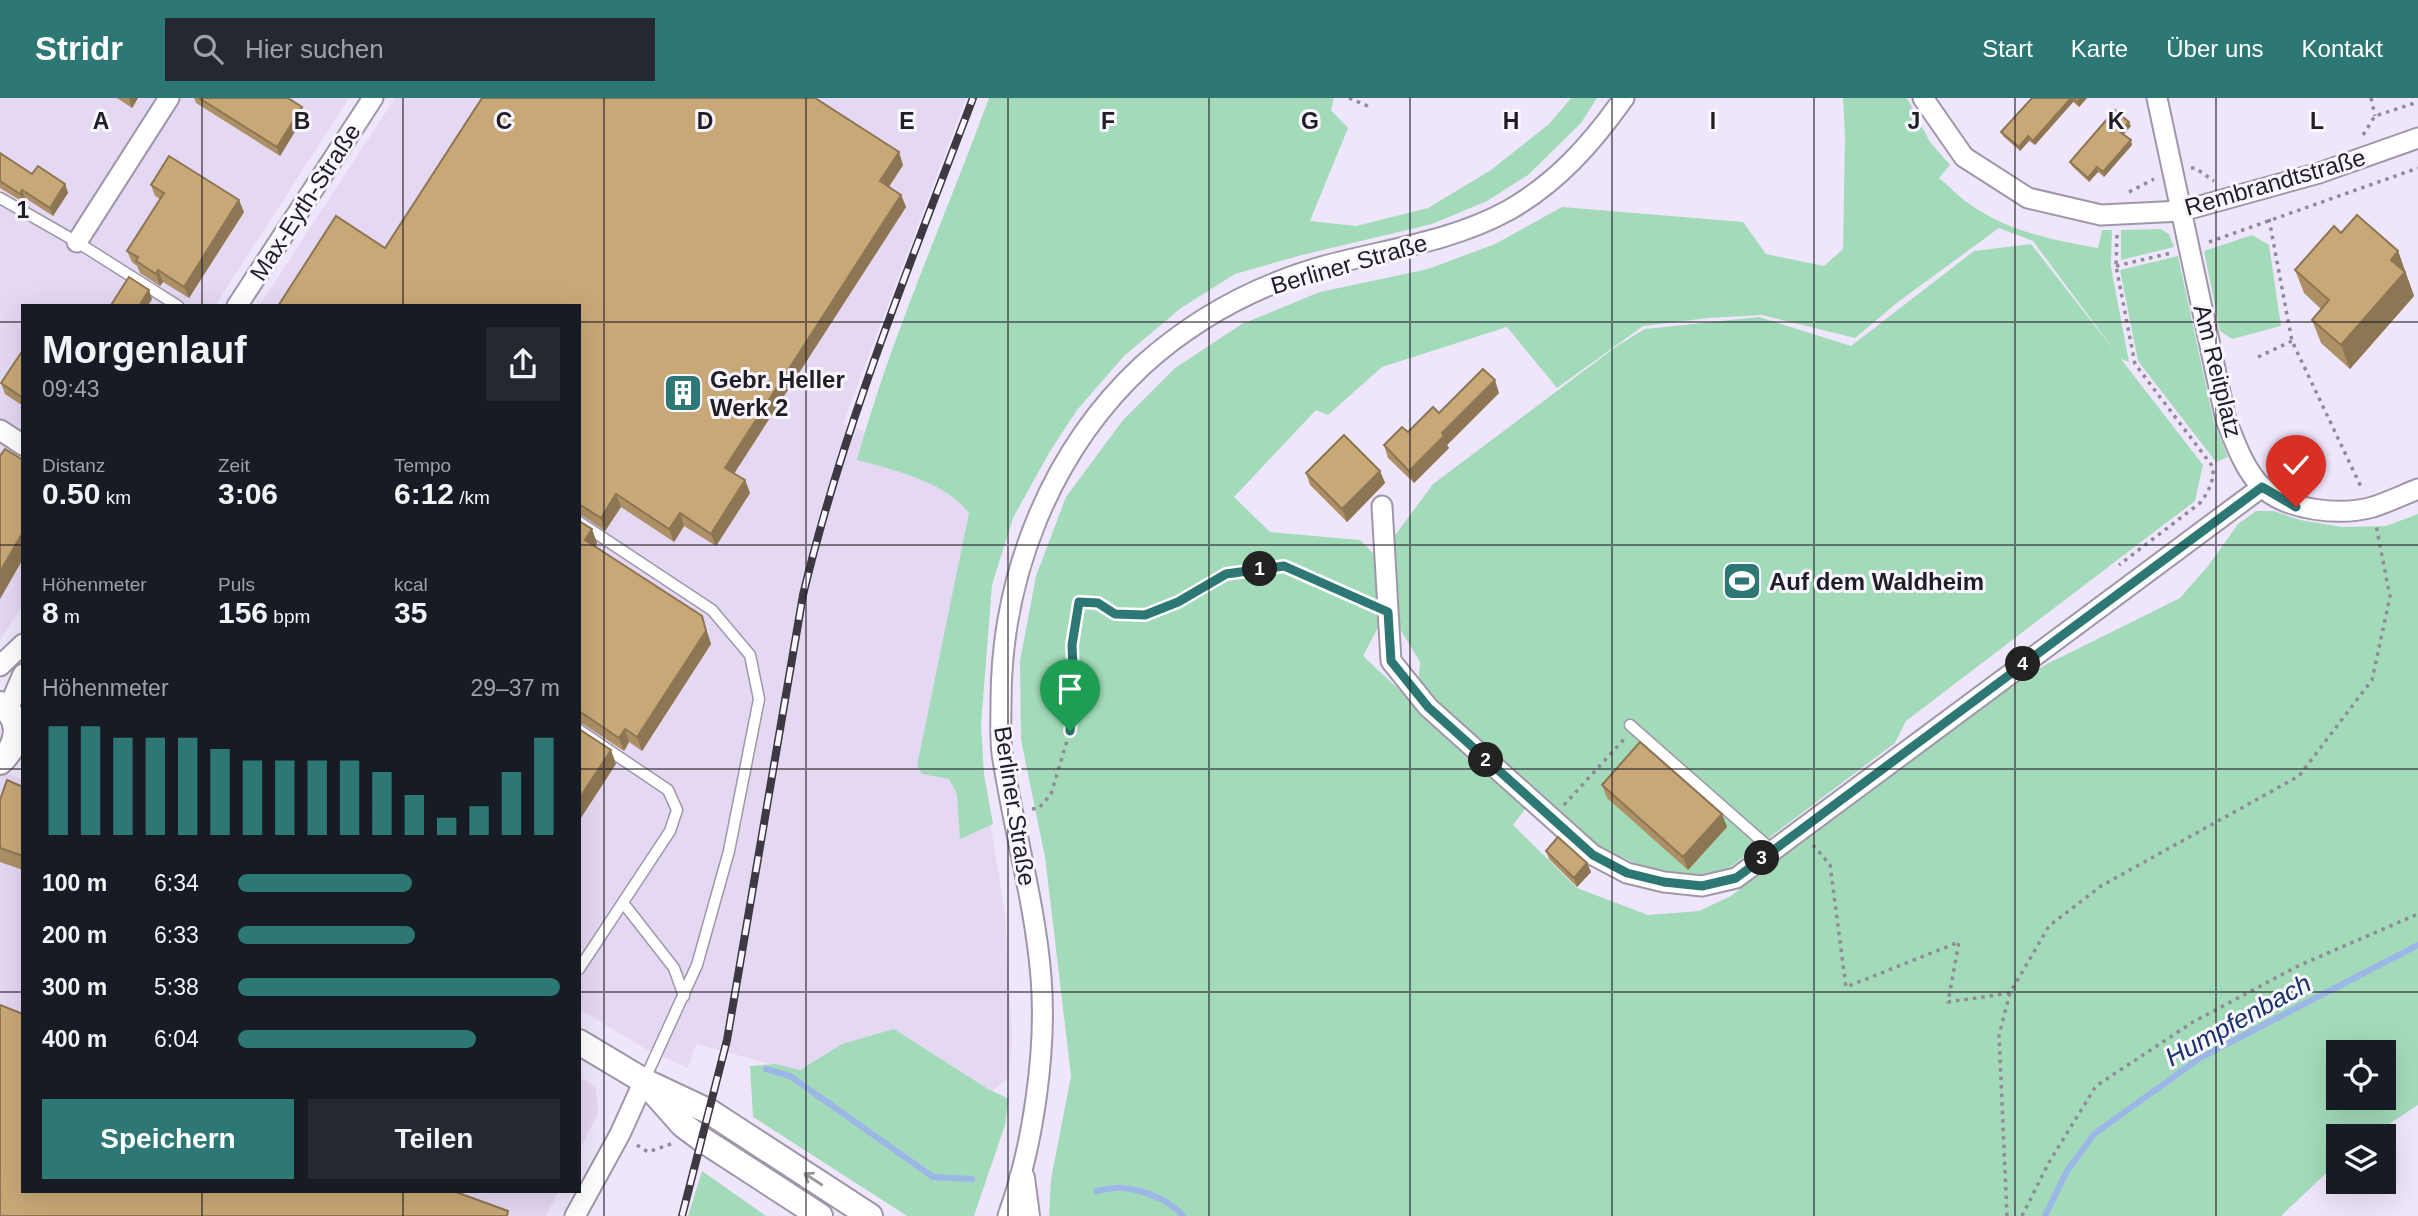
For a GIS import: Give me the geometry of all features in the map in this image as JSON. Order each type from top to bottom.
[{"type":"street","points":[[77,242],[169,98]]},
{"type":"street","name":"Max-Eyth-Straße","points":[[238,304],[373,98]]},
{"type":"street","name":"Berliner Straße","points":[[1009,1216],[1022,1178],[1042,1024],[1041,978],[1035,930],[1002,750],[1001,669],[1015,584],[1046,496],[1082,438],[1124,384],[1193,326],[1243,296],[1271,284],[1328,265],[1435,241],[1509,210],[1532,196],[1585,150],[1624,98]]},
{"type":"street","name":"Rembrandtstraße","points":[[1923,98],[1964,157],[2028,198],[2101,215],[2182,211],[2319,173],[2418,138]]},
{"type":"street","name":"Am Reitplatz","points":[[2157,98],[2226,420],[2241,455],[2262,487],[2296,507],[2334,511],[2371,508],[2418,489]]},
{"type":"street","points":[[0,430],[21,444]]},
{"type":"street","points":[[1382,506],[1391,661],[1428,707],[1593,855],[1627,873],[1664,882],[1702,886],[1736,878],[2262,487]]},
{"type":"street","points":[[0,666],[21,646]]},
{"type":"street","points":[[11,735],[21,684]]},
{"type":"street","points":[[581,1043],[643,1081],[710,1112],[870,1216]]},
{"type":"street","points":[[575,1216],[620,1134],[643,1081]]},
{"type":"street","points":[[643,1081],[693,1133],[820,1216]]},
{"type":"street","points":[[1022,1178],[1027,1216]]},
{"type":"lane","points":[[0,198],[77,242],[175,304]]},
{"type":"lane","points":[[581,523],[712,610],[750,655],[759,699],[730,852],[697,965],[643,1081]]},
{"type":"lane","points":[[1632,726],[1772,850]]},
{"type":"lane","points":[[581,731],[668,790],[677,810],[670,831],[581,966]]},
{"type":"lane","points":[[624,904],[674,968],[684,996]]},
{"type":"path","points":[[1349,98],[1370,107]]},
{"type":"path","points":[[2371,98],[2375,116]]},
{"type":"path","points":[[2361,138],[2375,116],[2418,102]]},
{"type":"path","points":[[2116,568],[2200,502],[2210,490],[2214,476],[2213,467],[2134,364],[2116,266],[2119,197],[2154,179],[2195,168],[2219,184]]},
{"type":"path","points":[[2116,266],[2190,249],[2418,168]]},
{"type":"path","points":[[2007,1216],[1999,1035],[2010,993],[2049,926],[2101,886],[2299,776],[2372,680],[2390,597],[2380,541],[2371,508],[2291,341],[2269,219]]},
{"type":"path","points":[[2258,357],[2291,341]]},
{"type":"path","points":[[1039,808],[1051,794],[1070,731],[1074,692],[1072,645],[1079,602],[1098,603],[1115,614],[1145,615],[1178,602],[1226,574],[1284,566],[1388,612]]},
{"type":"path","points":[[1551,820],[1632,726]]},
{"type":"path","points":[[1800,830],[1830,865],[1846,987],[1959,942],[1948,1002],[2010,993]]},
{"type":"path","points":[[2022,1216],[2048,1164],[2096,1086],[2193,1022],[2298,966],[2418,914]]},
{"type":"path","points":[[620,1134],[648,1152],[675,1142]]},
{"type":"shaded area","points":[[0,98],[349,98],[216,304],[21,304],[21,608],[0,640]]},
{"type":"shaded area","points":[[395,98],[966,98],[843,424],[910,445],[991,508],[978,749],[1005,913],[1012,1037],[1009,1077],[984,1098],[800,1072],[696,1044],[688,1068],[649,1051],[581,1010],[581,304],[260,304]]},
{"type":"shaded area","points":[[0,771],[21,779],[21,1193],[558,1193],[546,1216],[0,1216]]},
{"type":"shaded area","points":[[581,1078],[595,1087],[599,1111],[581,1146]]},
{"type":"green space","points":[[989,98],[1334,98],[1331,110],[1348,128],[1310,221],[1356,226],[1428,208],[1491,170],[1549,124],[1571,98],[1597,98],[1581,123],[1528,175],[1487,201],[1432,224],[1235,274],[1181,308],[1124,356],[1077,410],[1049,453],[1013,518],[992,585],[981,725],[984,774],[993,824],[960,839],[957,794],[949,779],[922,774],[917,766],[969,513],[959,502],[933,485],[857,460],[902,323]]},
{"type":"green space","points":[[1843,98],[1907,98],[1930,142],[1950,165],[1939,178],[1983,213],[2030,233],[2098,248],[2102,230],[2112,230],[2111,267],[2129,362],[2121,359],[2203,465],[2195,501],[1906,721],[1895,743],[1721,874],[1697,878],[1652,871],[1598,846],[1418,687],[1420,662],[1397,624],[1393,538],[1433,484],[1617,346],[1645,329],[1759,317],[1851,346],[1974,251],[2031,244],[2117,354],[2033,241],[1999,228],[1898,302],[1855,338],[1762,315],[1643,326],[1557,388],[1507,327],[1382,367],[1328,415],[1316,410],[1234,497],[1270,532],[1360,540],[1377,557],[1383,618],[1363,656],[1526,808],[1513,825],[1577,888],[1648,915],[1699,911],[1731,896],[1938,732],[2047,664],[2180,598],[2208,566],[2238,524],[2256,511],[2274,511],[2300,520],[2343,527],[2386,526],[2418,514],[2418,1105],[2389,1124],[2326,1124],[2326,1173],[2281,1216],[1049,1216],[1051,1179],[1071,1076],[1045,857],[1021,740],[1020,661],[1036,576],[1066,497],[1123,420],[1175,368],[1242,324],[1320,292],[1428,269],[1495,244],[1562,207],[1743,222],[1766,254],[1824,266],[1843,249]]},
{"type":"green space","points":[[2161,229],[2169,234],[2174,247],[2121,260],[2121,230]]},
{"type":"green space","points":[[2252,235],[2269,245],[2281,326],[2232,339],[2220,331],[2204,251]]},
{"type":"green space","points":[[2178,256],[2214,423],[2228,457],[2216,462],[2138,361],[2120,270]]},
{"type":"green space","points":[[894,1029],[988,1089],[1009,1099],[1005,1125],[974,1216],[907,1216],[753,1117],[750,1066],[775,1064],[800,1070],[842,1044]]},
{"type":"green space","points":[[702,1171],[766,1216],[688,1216]]},
{"type":"building","points":[[199,98],[288,98],[302,107],[277,147]]},
{"type":"building","name":"Gebr. Heller Werk 2","points":[[482,98],[815,98],[899,152],[880,181],[901,195],[725,468],[745,480],[711,534],[680,513],[669,529],[616,494],[601,518],[581,505],[581,304],[279,304],[336,216],[385,248]]},
{"type":"building","points":[[2032,98],[2071,98],[2033,141],[2028,136],[2019,147],[2001,132]]},
{"type":"building","points":[[2115,110],[2129,122],[2120,132],[2131,140],[2103,172],[2097,167],[2088,178],[2070,162]]},
{"type":"building","points":[[0,153],[32,174],[38,166],[65,184],[50,208],[22,190],[20,194],[0,181]]},
{"type":"building","points":[[169,156],[239,200],[184,287],[158,270],[156,274],[136,261],[138,257],[127,251],[164,193],[151,185]]},
{"type":"building","points":[[2357,215],[2398,251],[2391,260],[2405,272],[2341,345],[2312,320],[2329,300],[2295,270],[2334,226],[2341,233]]},
{"type":"building","points":[[129,277],[149,290],[140,304],[112,304]]},
{"type":"building","points":[[21,353],[21,397],[1,383]]},
{"type":"building","points":[[1483,369],[1495,380],[1442,433],[1444,436],[1409,471],[1384,445],[1402,427],[1408,432],[1433,407],[1439,413]]},
{"type":"building","points":[[1344,435],[1380,471],[1342,509],[1306,473]]},
{"type":"building","points":[[5,449],[21,459],[21,535],[0,572],[0,456]]},
{"type":"building","points":[[581,522],[592,529],[585,540],[702,616],[706,631],[637,737],[625,729],[619,738],[581,712]]},
{"type":"building","points":[[581,730],[611,750],[581,796]]},
{"type":"building","points":[[1640,742],[1722,814],[1683,857],[1602,785]]},
{"type":"building","points":[[7,780],[21,786],[21,855],[0,848],[0,800]]},
{"type":"building","points":[[1558,837],[1587,863],[1574,878],[1546,851]]},
{"type":"building","points":[[0,1005],[21,1013],[21,1193],[459,1193],[508,1211],[507,1216],[0,1216]]},
{"type":"waterway","name":"Humpfenbach","points":[[2045,1216],[2067,1171],[2094,1134],[2200,1058],[2418,945]]},
{"type":"waterway","name":"Humpfenbach","points":[[766,1069],[790,1076],[933,1177],[972,1179]]},
{"type":"waterway","name":"Humpfenbach","points":[[1096,1191],[1120,1188],[1139,1191],[1164,1201],[1183,1216]]},
{"type":"railway","points":[[682,1216],[727,1040],[803,595],[858,406],[973,98]]},
{"type":"place","name":"Gebr. Heller Werk 2","points":[[683,393]]},
{"type":"place","name":"Auf dem Waldheim","points":[[1742,581]]},
{"type":"route","points":[[1070,731],[1074,692],[1072,645],[1079,602],[1098,603],[1115,614],[1145,615],[1178,602],[1226,574],[1284,566],[1388,612],[1391,661],[1428,707],[1593,855],[1627,873],[1664,882],[1702,886],[1736,878],[2262,487],[2296,507]]}]
